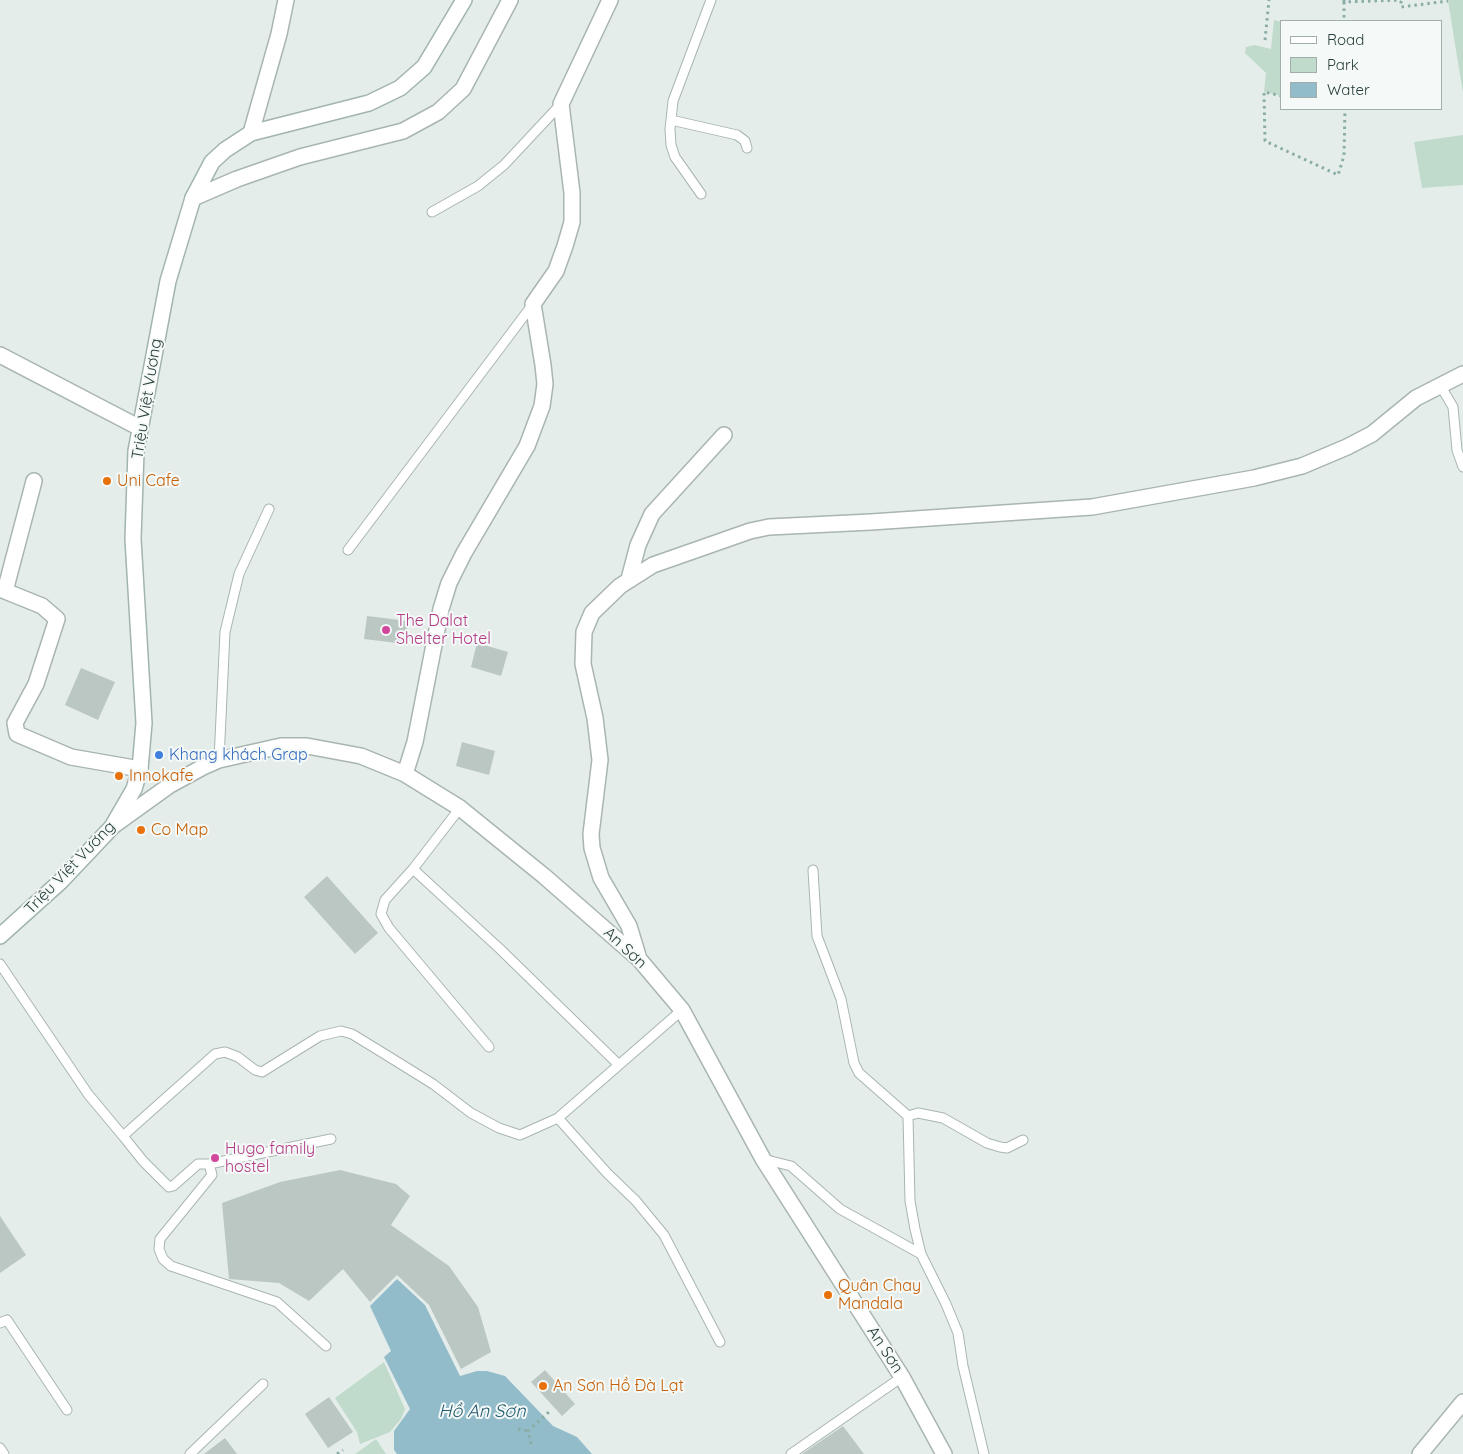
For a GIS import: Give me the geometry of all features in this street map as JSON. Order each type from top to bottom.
[{"type":"street","points":[[251,133],[279,34],[286,0]]},
{"type":"street","name":"Triệu Việt Vương","points":[[0,936],[60,882],[112,827],[134,789],[140,768],[144,723],[133,539],[136,451],[168,281],[193,198],[212,162],[225,150],[251,133],[369,103],[394,92],[424,67],[464,0]]},
{"type":"street","points":[[193,198],[237,178],[300,157],[403,131],[438,112],[463,89],[510,0]]},
{"type":"street","points":[[405,774],[415,742],[441,609],[449,583],[464,553],[527,446],[542,406],[545,384],[533,304],[556,271],[572,222],[570,177],[561,104],[610,0]]},
{"type":"street","points":[[0,355],[140,428]]},
{"type":"street","points":[[639,959],[629,926],[601,878],[592,848],[592,813],[600,760],[595,718],[584,664],[583,642],[587,622],[598,605],[629,579],[653,565],[674,556],[769,527],[1092,507],[1254,478],[1302,466],[1348,447],[1372,434],[1416,398],[1440,384],[1463,374]]},
{"type":"street","points":[[629,579],[638,545],[652,514],[724,435]]},
{"type":"street","points":[[34,481],[2,590],[42,606],[57,619],[36,684],[15,723],[17,734],[71,757],[140,768]]},
{"type":"street","name":"An Sơn","points":[[112,827],[170,785],[219,760],[281,746],[307,746],[361,756],[405,774],[460,808],[544,876],[639,959],[682,1010],[763,1158],[902,1376],[944,1454]]},
{"type":"street","points":[[1420,1454],[1463,1402]]},
{"type":"lane","points":[[701,194],[675,157],[671,145],[671,120],[673,101],[680,79],[711,0]]},
{"type":"lane","points":[[432,212],[478,186],[504,165],[561,104]]},
{"type":"lane","points":[[671,120],[737,135],[745,140],[747,148]]},
{"type":"lane","points":[[348,550],[533,304]]},
{"type":"lane","points":[[1440,384],[1453,408],[1457,450],[1463,467]]},
{"type":"lane","points":[[219,760],[225,632],[239,574],[268,509]]},
{"type":"lane","points":[[460,808],[413,869],[385,900],[381,914],[389,928],[489,1047]]},
{"type":"lane","points":[[413,869],[619,1065]]},
{"type":"lane","points":[[813,870],[817,936],[841,998],[854,1063],[859,1073],[908,1116],[910,1201],[921,1254],[958,1332],[984,1454]]},
{"type":"lane","points":[[0,964],[88,1094],[142,1161],[169,1187],[173,1186],[198,1164],[209,1164],[331,1139]]},
{"type":"lane","points":[[123,1136],[216,1054],[225,1052],[238,1058],[255,1070],[262,1072],[320,1036],[341,1032],[352,1034],[433,1084],[471,1113],[499,1128],[520,1135],[558,1118],[682,1010]]},
{"type":"lane","points":[[908,1116],[918,1113],[942,1118],[987,1143],[1000,1147],[1007,1148],[1023,1140]]},
{"type":"lane","points":[[558,1118],[607,1173],[636,1201],[664,1235],[720,1342]]},
{"type":"lane","points":[[763,1158],[791,1166],[840,1209],[921,1254]]},
{"type":"lane","points":[[209,1164],[212,1175],[160,1239],[159,1249],[163,1259],[170,1266],[277,1302],[326,1346]]},
{"type":"lane","points":[[0,1323],[7,1320],[67,1410]]},
{"type":"lane","points":[[790,1454],[902,1376]]},
{"type":"lane","points":[[190,1454],[262,1384]]},
{"type":"lane","points":[[0,1448],[4,1454]]},
{"type":"path","points":[[1265,40],[1269,0]]},
{"type":"path","points":[[1344,20],[1344,1],[1401,1],[1401,7],[1448,1]]},
{"type":"path","points":[[1280,96],[1264,92],[1265,141],[1338,175],[1344,156],[1345,110]]},
{"type":"path","points":[[528,1431],[550,1411]]},
{"type":"path","points":[[518,1428],[528,1431]]},
{"type":"path","points":[[528,1431],[531,1444]]},
{"type":"path","points":[[337,1454],[343,1450]]},
{"type":"green space","points":[[1463,0],[1463,93],[1448,1]]},
{"type":"green space","points":[[1274,20],[1280,22],[1280,96],[1264,92],[1266,73],[1245,53],[1246,47],[1255,45],[1271,49]]},
{"type":"green space","points":[[1463,135],[1463,185],[1422,188],[1414,142]]},
{"type":"green space","points":[[384,1362],[405,1409],[401,1419],[390,1432],[360,1444],[357,1432],[335,1398]]},
{"type":"green space","points":[[376,1439],[386,1454],[355,1454]]},
{"type":"water","name":"Hồ An Sơn","points":[[397,1279],[425,1305],[460,1376],[477,1371],[487,1371],[505,1376],[553,1426],[577,1437],[592,1454],[397,1454],[394,1450],[394,1431],[410,1409],[384,1357],[391,1351],[370,1306]]},
{"type":"building","name":"The Dalat Shelter Hotel","points":[[367,616],[408,621],[405,644],[364,639]]},
{"type":"building","points":[[477,643],[508,652],[501,676],[471,667]]},
{"type":"building","points":[[81,668],[115,682],[98,720],[65,705]]},
{"type":"building","points":[[462,742],[495,751],[489,775],[456,766]]},
{"type":"building","points":[[327,876],[378,933],[355,954],[304,897]]},
{"type":"building","points":[[340,1170],[396,1184],[410,1196],[391,1225],[449,1266],[478,1307],[491,1352],[461,1369],[429,1305],[397,1275],[370,1302],[343,1269],[309,1301],[279,1283],[229,1279],[222,1203],[280,1182]]},
{"type":"building","points":[[0,1216],[26,1255],[0,1273]]},
{"type":"building","points":[[545,1370],[575,1404],[562,1416],[531,1382]]},
{"type":"building","points":[[329,1397],[353,1432],[328,1448],[305,1414]]},
{"type":"building","points":[[843,1426],[864,1454],[802,1454]]},
{"type":"building","points":[[225,1438],[237,1454],[204,1454]]},
{"type":"place","name":"Uni Cafe","points":[[107,481]]},
{"type":"place","name":"The Dalat Shelter Hotel","points":[[386,630]]},
{"type":"place","name":"Khang khách Grap","points":[[159,755]]},
{"type":"place","name":"Innokafe","points":[[119,776]]},
{"type":"place","name":"Co Map","points":[[141,830]]},
{"type":"place","name":"Hugo family hostel","points":[[215,1158]]},
{"type":"place","name":"Quân Chay Mandala","points":[[828,1295]]},
{"type":"place","name":"An Sơn Hồ Đà Lạt","points":[[543,1386]]}]
